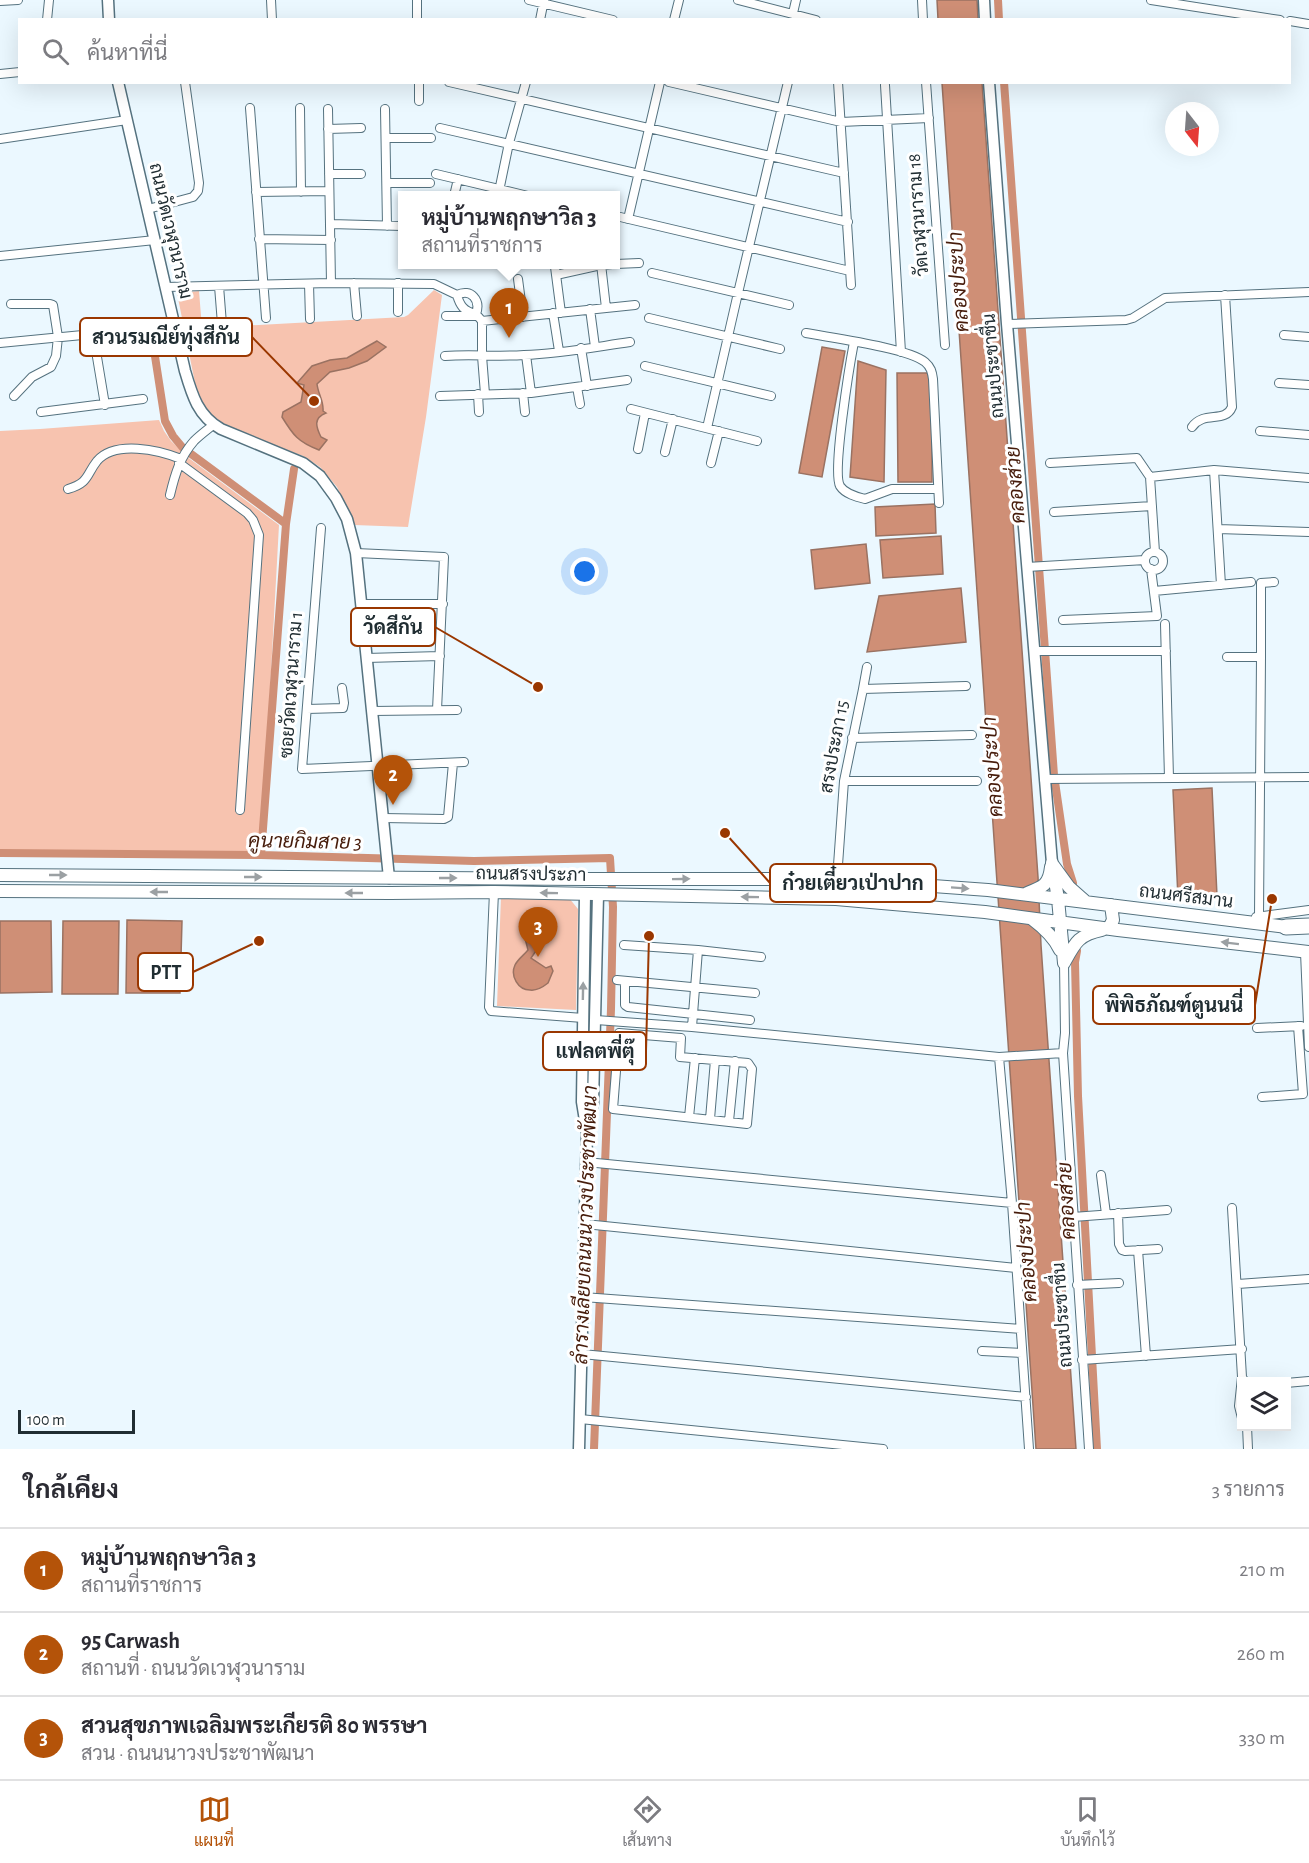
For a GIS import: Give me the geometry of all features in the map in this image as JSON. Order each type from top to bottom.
[{"type":"highway","points":[[1286,927],[1309,928]]},
{"type":"main road","points":[[1052,863],[1050,879],[1041,892],[1058,899]]},
{"type":"main road","points":[[1052,863],[1064,963]]},
{"type":"main road","points":[[1052,863],[1069,887],[1086,902]]},
{"type":"main road","name":"ถนนสรงประภา","points":[[0,875],[388,867],[585,879],[837,879],[1024,894],[1041,892]]},
{"type":"main road","points":[[585,879],[585,894]]},
{"type":"main road","points":[[602,879],[609,895]]},
{"type":"main road","points":[[724,879],[724,897]]},
{"type":"main road","name":"ถนนสรงประภา","points":[[0,891],[494,892],[836,899],[991,912],[1029,917],[1042,922],[1060,921]]},
{"type":"main road","points":[[991,912],[992,891]]},
{"type":"main road","name":"ถนนศรีสมาน","points":[[1058,899],[1286,927]]},
{"type":"main road","points":[[1064,963],[1078,940],[1087,933],[1108,928],[1113,920],[1111,905]]},
{"type":"main road","points":[[1060,921],[1307,952]]},
{"type":"main road","points":[[1042,922],[1059,948],[1064,963]]},
{"type":"street","points":[[0,1],[18,0]]},
{"type":"street","points":[[47,18],[49,0]]},
{"type":"street","points":[[108,0],[109,18]]},
{"type":"street","points":[[271,0],[272,18]]},
{"type":"street","points":[[417,0],[417,18]]},
{"type":"street","points":[[529,0],[605,18]]},
{"type":"street","points":[[674,18],[679,0]]},
{"type":"street","points":[[743,0],[803,17]]},
{"type":"street","points":[[794,13],[796,0]]},
{"type":"street","points":[[922,0],[923,18]]},
{"type":"street","points":[[984,0],[985,18]]},
{"type":"street","points":[[1150,0],[1268,18]]},
{"type":"street","points":[[1225,11],[1226,0]]},
{"type":"street","points":[[540,18],[544,2]]},
{"type":"street","points":[[1291,21],[1308,24]]},
{"type":"street","points":[[0,74],[18,72]]},
{"type":"street","name":"ถนนวัดเวฬุวนาราม","points":[[118,84],[192,396],[200,412],[213,424],[303,463],[320,476],[336,498],[347,519],[356,553],[388,867]]},
{"type":"street","points":[[148,209],[193,197],[198,191],[200,183],[184,84]]},
{"type":"street","points":[[419,84],[419,101]]},
{"type":"street","points":[[458,84],[844,173]]},
{"type":"street","points":[[499,191],[509,143],[526,84]]},
{"type":"street","points":[[628,219],[660,84]]},
{"type":"street","points":[[677,84],[841,122],[929,118]]},
{"type":"street","points":[[707,428],[788,84]]},
{"type":"street","points":[[838,84],[851,285]]},
{"type":"street","name":"วัดเวฬุวนาราม 18","points":[[926,84],[945,345]]},
{"type":"street","name":"ถนนประชาชื่น","points":[[990,84],[1007,324],[1029,567],[1041,651],[1051,779],[1052,863]]},
{"type":"street","points":[[885,85],[901,352]]},
{"type":"street","points":[[250,108],[266,318]]},
{"type":"street","points":[[300,108],[301,192]]},
{"type":"street","points":[[328,109],[331,283]]},
{"type":"street","points":[[385,109],[387,226]]},
{"type":"street","points":[[0,140],[127,120]]},
{"type":"street","points":[[328,129],[360,128]]},
{"type":"street","points":[[440,128],[848,222]]},
{"type":"street","points":[[387,138],[431,138]]},
{"type":"street","points":[[329,174],[361,174]]},
{"type":"street","points":[[436,174],[496,191]]},
{"type":"street","points":[[455,191],[458,179]]},
{"type":"street","points":[[387,183],[430,183]]},
{"type":"street","points":[[256,192],[329,191]]},
{"type":"street","points":[[620,217],[850,271]]},
{"type":"street","points":[[331,224],[398,226]]},
{"type":"street","points":[[259,239],[331,240]]},
{"type":"street","points":[[0,256],[155,240]]},
{"type":"street","points":[[620,264],[639,263]]},
{"type":"street","points":[[558,351],[555,271],[570,269]]},
{"type":"street","points":[[601,269],[606,308]]},
{"type":"street","points":[[652,273],[789,305]]},
{"type":"street","points":[[518,279],[523,317]]},
{"type":"street","points":[[354,283],[357,316]]},
{"type":"street","points":[[166,287],[399,283],[434,284],[455,293],[471,294],[476,298],[478,304],[482,356],[482,394],[479,412]]},
{"type":"street","points":[[398,312],[399,283]]},
{"type":"street","points":[[309,284],[310,319]]},
{"type":"street","points":[[219,286],[222,324]]},
{"type":"street","points":[[1007,324],[1126,320],[1165,298],[1309,292]]},
{"type":"street","points":[[455,293],[463,309],[478,317]]},
{"type":"street","points":[[1192,427],[1200,419],[1224,416],[1232,407],[1226,295]]},
{"type":"street","points":[[11,304],[53,305],[58,337],[56,356],[51,367],[32,377],[14,396]]},
{"type":"street","points":[[446,316],[523,317],[635,305]]},
{"type":"street","points":[[590,309],[595,346]]},
{"type":"street","points":[[649,318],[780,349]]},
{"type":"street","points":[[0,343],[175,326]]},
{"type":"street","points":[[93,333],[105,405]]},
{"type":"street","points":[[806,333],[901,352],[924,361],[931,368],[939,503]]},
{"type":"street","points":[[1284,335],[1309,337]]},
{"type":"street","points":[[445,356],[526,355],[630,342]]},
{"type":"street","points":[[854,342],[839,451],[840,487],[865,499],[892,489],[938,489]]},
{"type":"street","points":[[581,348],[587,386]]},
{"type":"street","points":[[525,412],[526,355]]},
{"type":"street","points":[[645,366],[771,396]]},
{"type":"street","points":[[440,396],[527,393],[627,380]]},
{"type":"street","points":[[1279,383],[1309,385]]},
{"type":"street","points":[[577,387],[580,404]]},
{"type":"street","points":[[41,412],[143,399]]},
{"type":"street","points":[[632,409],[757,441]]},
{"type":"street","points":[[639,449],[645,412]]},
{"type":"street","points":[[665,452],[673,420]]},
{"type":"street","points":[[170,495],[176,469],[181,459],[195,441],[213,424]]},
{"type":"street","points":[[711,463],[719,431]]},
{"type":"street","points":[[1260,431],[1309,435]]},
{"type":"street","points":[[68,489],[82,483],[96,462],[106,454],[126,449],[145,449],[181,459],[253,520],[259,535],[240,810]]},
{"type":"street","points":[[1050,464],[1137,458],[1150,477],[1155,552]]},
{"type":"street","points":[[1150,477],[1214,470],[1309,478]]},
{"type":"street","points":[[1214,470],[1221,585]]},
{"type":"street","points":[[1054,512],[1152,506]]},
{"type":"street","name":"ซอยวัดเวฬุวนาราม 1","points":[[321,528],[302,769],[377,766]]},
{"type":"street","points":[[1218,529],[1309,532]]},
{"type":"street","points":[[1145,560],[1149,554],[1155,552]]},
{"type":"street","points":[[1151,569],[1157,569],[1162,562],[1162,557],[1155,552]]},
{"type":"street","points":[[356,553],[444,557],[437,710]]},
{"type":"street","points":[[1029,567],[1145,560]]},
{"type":"street","points":[[1063,620],[1157,616],[1151,569],[1145,560]]},
{"type":"street","points":[[1154,591],[1251,582]]},
{"type":"street","points":[[1259,916],[1261,583],[1274,582]]},
{"type":"street","points":[[361,604],[442,604]]},
{"type":"street","points":[[1165,624],[1169,778]]},
{"type":"street","points":[[1041,651],[1166,651]]},
{"type":"street","points":[[366,658],[440,656]]},
{"type":"street","points":[[1227,657],[1261,657]]},
{"type":"street","points":[[863,689],[867,667]]},
{"type":"street","name":"สรงประภา 15","points":[[837,879],[844,781],[863,689],[966,686]]},
{"type":"street","points":[[307,709],[343,708],[342,688]]},
{"type":"street","points":[[372,711],[457,710]]},
{"type":"street","points":[[852,738],[972,735]]},
{"type":"street","points":[[377,766],[464,762]]},
{"type":"street","points":[[383,818],[444,819],[448,817],[453,763]]},
{"type":"street","points":[[1051,779],[1309,777]]},
{"type":"street","points":[[844,781],[977,781]]},
{"type":"street","points":[[494,892],[489,1007],[491,1011],[583,1018]]},
{"type":"street","points":[[579,1449],[585,1419],[590,1225],[586,1133],[582,1102],[585,894]]},
{"type":"street","points":[[586,1133],[593,1103],[596,1020],[609,895]]},
{"type":"street","points":[[1236,921],[1309,910]]},
{"type":"street","points":[[624,945],[760,957]]},
{"type":"street","points":[[692,1027],[698,950]]},
{"type":"street","points":[[1307,952],[1309,1047]]},
{"type":"street","name":"ถนนประชาชื่น","points":[[1064,963],[1063,1053],[1080,1216],[1088,1360],[1089,1449]]},
{"type":"street","points":[[750,1020],[628,1007],[625,1005],[621,980],[754,993]]},
{"type":"street","points":[[596,1020],[692,1027],[1003,1058],[1063,1053]]},
{"type":"street","points":[[1257,1029],[1309,1025]]},
{"type":"street","points":[[1262,1096],[1303,1094],[1298,1026]]},
{"type":"street","points":[[619,1033],[681,1038],[680,1057],[716,1060],[750,1064],[752,1078],[747,1124],[613,1109],[619,1033]]},
{"type":"street","points":[[689,1117],[695,1058]]},
{"type":"street","points":[[1003,1058],[1029,1449]]},
{"type":"street","points":[[710,1119],[716,1060]]},
{"type":"street","points":[[729,1121],[735,1061]]},
{"type":"street","points":[[586,1162],[1012,1203]]},
{"type":"street","points":[[1101,1175],[1106,1214]]},
{"type":"street","points":[[1232,1208],[1244,1377]]},
{"type":"street","points":[[1080,1216],[1167,1210]]},
{"type":"street","points":[[1118,1213],[1120,1248],[1125,1251],[1158,1249]]},
{"type":"street","points":[[590,1225],[1016,1268]]},
{"type":"street","points":[[1138,1250],[1146,1356]]},
{"type":"street","points":[[1238,1284],[1309,1279]]},
{"type":"street","points":[[1084,1284],[1119,1283]]},
{"type":"street","points":[[589,1297],[1020,1329]]},
{"type":"street","points":[[1088,1360],[1242,1350]]},
{"type":"street","points":[[982,1351],[1022,1353]]},
{"type":"street","points":[[585,1354],[1026,1397]]},
{"type":"street","points":[[1291,1383],[1309,1381]]},
{"type":"street","points":[[585,1419],[884,1449]]},
{"type":"street","points":[[1247,1431],[1248,1449]]},
{"type":"shaded area","points":[[434,290],[442,295],[426,417],[408,527],[354,525],[337,487],[320,467],[303,456],[221,425],[204,410],[197,393],[177,293],[199,291],[202,328],[404,317]]},
{"type":"shaded area","points":[[159,420],[171,441],[190,459],[279,525],[261,855],[0,853],[0,431]]},
{"type":"shaded area","points":[[501,896],[569,898],[578,909],[576,1010],[497,1006]]},
{"type":"water","points":[[937,0],[977,0],[978,18],[938,18]]},
{"type":"water","name":"คลองประปา","points":[[942,84],[982,84],[1038,877],[1076,1449],[1036,1449]]},
{"type":"water","points":[[377,341],[386,347],[367,361],[330,372],[317,384],[323,411],[326,413],[319,417],[317,426],[321,437],[327,440],[319,450],[301,441],[282,417],[283,412],[301,402],[304,385],[297,383],[312,366],[330,360],[347,358]]},
{"type":"water","points":[[822,347],[845,351],[822,477],[799,473]]},
{"type":"water","points":[[858,361],[886,370],[884,482],[850,477]]},
{"type":"water","points":[[897,373],[932,373],[932,482],[898,482]]},
{"type":"water","points":[[935,504],[936,533],[876,536],[875,507]]},
{"type":"water","points":[[941,536],[943,574],[883,578],[880,540]]},
{"type":"water","points":[[866,544],[870,583],[815,589],[811,550]]},
{"type":"water","points":[[961,588],[966,642],[867,652],[879,596]]},
{"type":"water","points":[[1212,788],[1217,896],[1178,898],[1173,790]]},
{"type":"water","points":[[127,920],[182,921],[180,993],[126,993]]},
{"type":"water","points":[[0,921],[51,921],[52,992],[0,993]]},
{"type":"water","points":[[63,921],[119,921],[118,994],[62,994]]},
{"type":"water","points":[[534,922],[543,925],[547,935],[531,958],[546,968],[551,966],[553,971],[548,983],[533,990],[522,988],[516,982],[514,969],[516,963],[528,950],[523,930],[525,926]]},
{"type":"waterway","name":"คลองส่วย","points":[[998,0],[999,18]]},
{"type":"waterway","name":"คลองส่วย","points":[[1004,84],[1054,775],[1067,864],[1073,883]]},
{"type":"waterway","points":[[152,337],[165,421],[173,436],[183,448],[286,524],[261,855]]},
{"type":"waterway","points":[[286,524],[294,469]]},
{"type":"waterway","name":"คูนายกิมสาย 3","points":[[0,853],[261,855],[474,861],[610,858],[613,907],[611,1009],[594,1449]]},
{"type":"waterway","name":"คลองส่วย","points":[[1077,951],[1075,962],[1078,1096],[1097,1449]]},
{"type":"place","name":"หมู่บ้านพฤกษาวิล 3","points":[[509,338]]},
{"type":"place","name":"สวนรมณีย์ทุ่งสีกัน","points":[[314,401]]},
{"type":"place","name":"วัดสีกัน","points":[[538,687]]},
{"type":"place","name":"95 Carwash","points":[[393,805]]},
{"type":"place","name":"ก๋วยเตี๋ยวเป่าปาก","points":[[725,833]]},
{"type":"place","name":"พิพิธภัณฑ์ตูนนนี่","points":[[1272,899]]},
{"type":"place","name":"แฟลตพี่ตุ๊","points":[[649,936]]},
{"type":"place","name":"PTT","points":[[259,941]]},
{"type":"place","name":"สวนสุขภาพเฉลิมพระเกียรติ 80 พรรษา","points":[[538,957]]},
{"type":"water label","name":"ลำรางเลียบถนนนาวงประชาพัฒนา","points":[[586,1225]]}]
